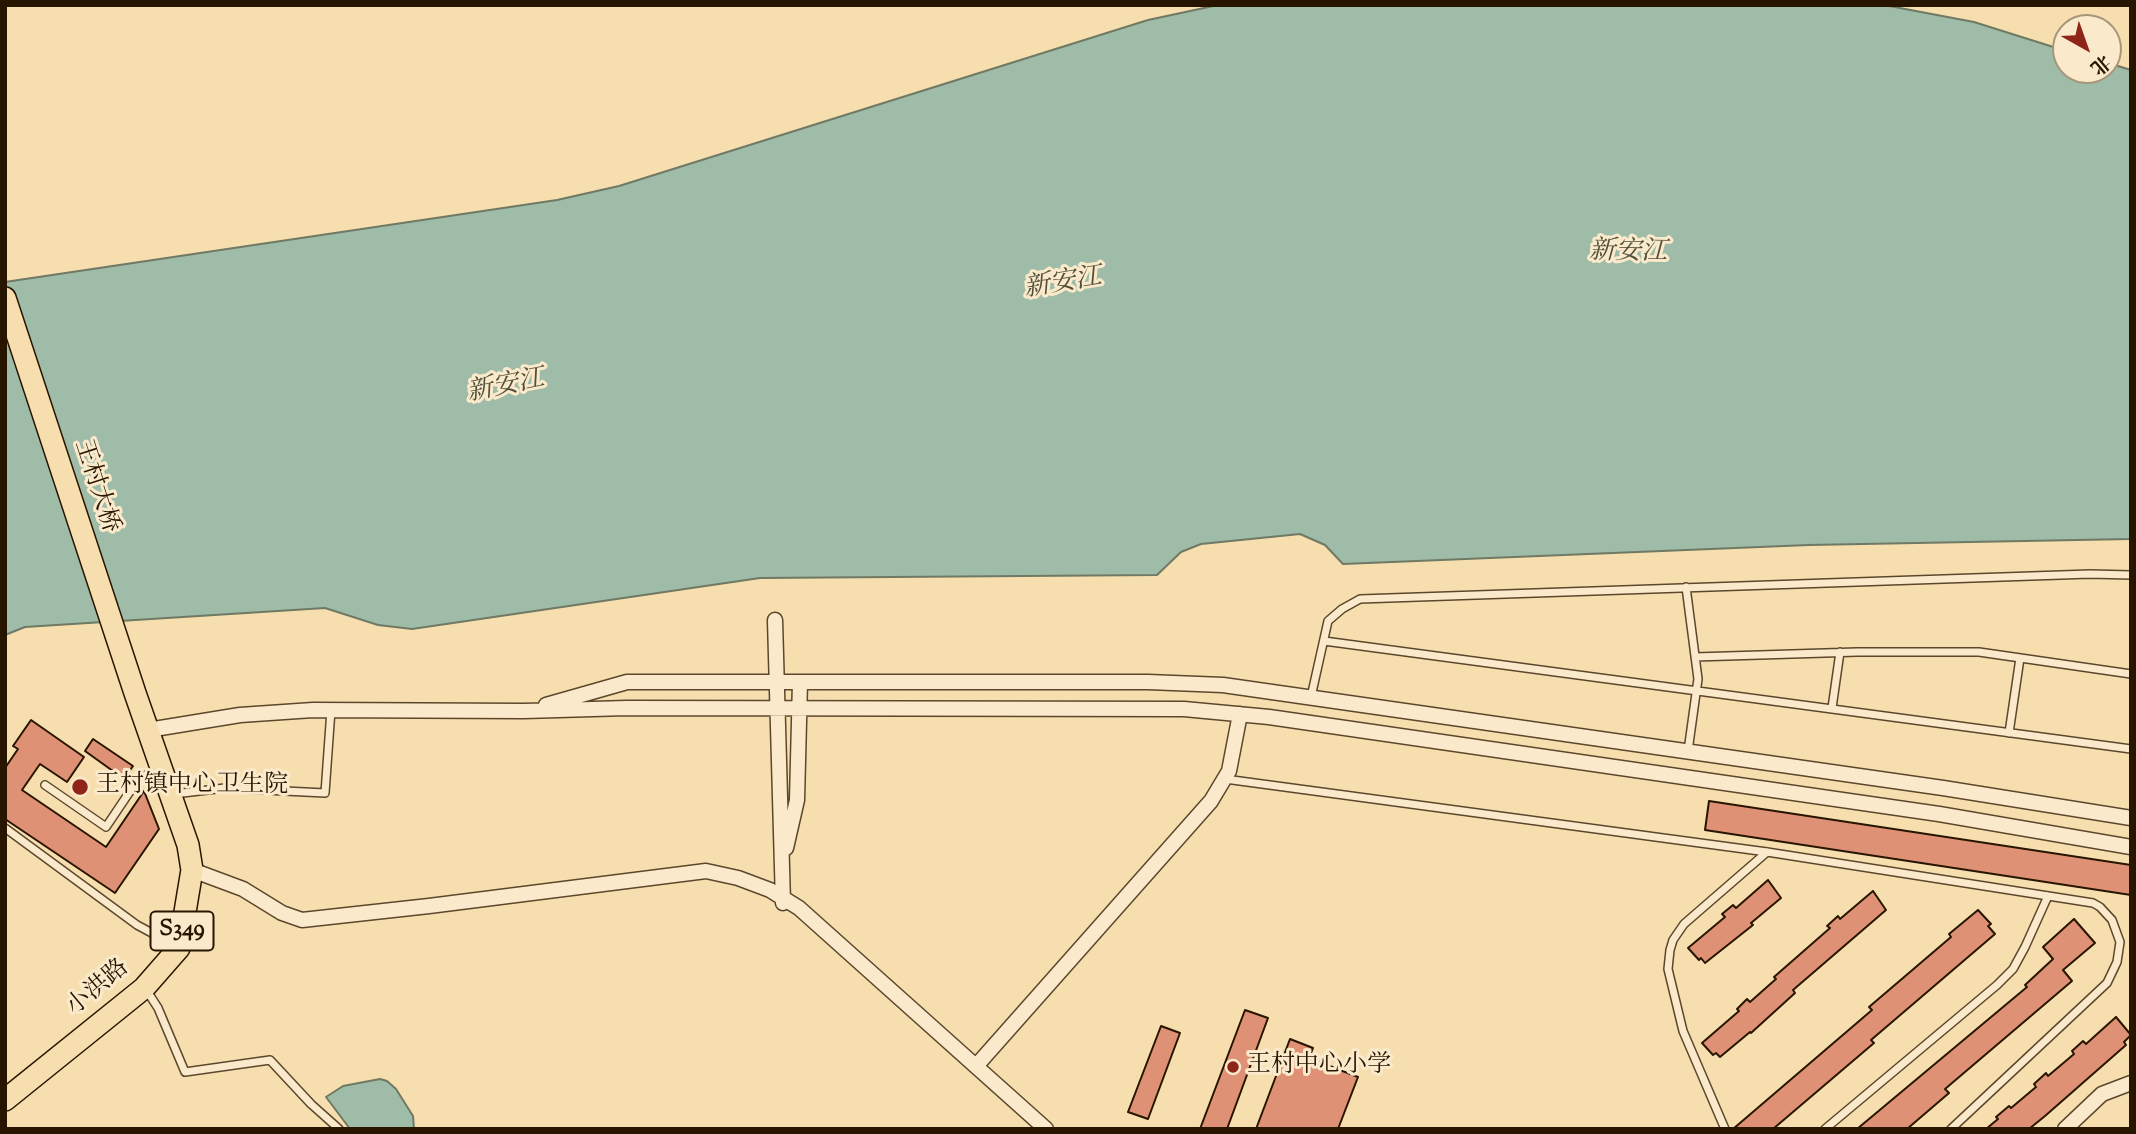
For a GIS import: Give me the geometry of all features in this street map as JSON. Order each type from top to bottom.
[{"type":"main road","name":"王村大桥","points":[[5,298],[148,730]]},
{"type":"main road","name":"S349","points":[[148,730],[188,845],[192,870],[179,948]]},
{"type":"main road","name":"小洪路","points":[[5,1100],[144,988],[179,948]]},
{"type":"street","points":[[775,620],[780,899]]},
{"type":"street","points":[[524,711],[627,682],[1149,682],[1223,685],[2131,818]]},
{"type":"street","points":[[780,899],[797,800],[800,682]]},
{"type":"street","points":[[148,730],[240,715],[331,710],[1148,708],[1240,714],[1939,814],[2131,847]]},
{"type":"street","points":[[977,1065],[1211,801],[1229,771],[1240,714]]},
{"type":"street","points":[[192,870],[243,889],[282,914],[302,920],[706,871],[738,878],[799,908],[1046,1129]]},
{"type":"street","points":[[2065,1129],[2102,1094],[2131,1083]]},
{"type":"lane","points":[[1311,697],[1328,621],[1360,599],[2090,573],[2131,575]]},
{"type":"lane","points":[[1686,587],[1698,679],[1688,751]]},
{"type":"lane","points":[[1324,641],[2131,749]]},
{"type":"lane","points":[[1695,657],[1840,652],[1979,652],[2131,674]]},
{"type":"lane","points":[[1832,708],[1840,652]]},
{"type":"lane","points":[[2009,733],[2020,658]]},
{"type":"lane","points":[[171,795],[225,788],[325,793],[331,710]]},
{"type":"lane","points":[[45,785],[106,827],[139,778],[162,768]]},
{"type":"lane","points":[[1224,779],[1767,852],[2093,903],[2100,907],[2112,920],[2120,943],[2113,973],[2100,992],[1951,1129]]},
{"type":"lane","points":[[5,828],[138,925],[179,948]]},
{"type":"lane","points":[[1725,1129],[1683,1031],[1668,969],[1670,950],[1684,924],[1767,852]]},
{"type":"lane","points":[[1825,1129],[2013,969],[2048,896]]},
{"type":"lane","points":[[2120,943],[2131,945]]},
{"type":"lane","points":[[144,988],[158,1008],[185,1072],[270,1060],[311,1104],[339,1129]]},
{"type":"water","name":"新安江","points":[[1218,5],[1884,5],[1974,22],[2052,47],[2052,84],[2122,84],[2122,67],[2131,70],[2131,539],[1809,545],[1343,564],[1325,545],[1300,534],[1201,544],[1181,552],[1157,575],[760,578],[412,629],[378,625],[325,608],[25,627],[5,635],[5,282],[557,200],[619,186],[1148,20]]},
{"type":"water","points":[[380,1079],[396,1089],[413,1116],[414,1129],[350,1129],[326,1097],[343,1086]]},
{"type":"building","points":[[31,720],[84,757],[67,782],[40,764],[22,790],[106,847],[144,791],[159,829],[115,893],[5,819],[5,768],[18,749],[13,746]]},
{"type":"building","points":[[93,739],[133,766],[124,779],[85,751]]},
{"type":"building","points":[[1709,801],[2131,865],[2131,895],[1705,830]]},
{"type":"building","points":[[1768,880],[1781,898],[1751,923],[1753,925],[1705,963],[1701,958],[1699,960],[1688,948],[1725,917],[1722,914],[1733,905],[1736,908]]},
{"type":"building","points":[[1873,891],[1886,910],[1793,990],[1795,993],[1751,1033],[1720,1057],[1716,1053],[1713,1055],[1702,1043],[1739,1011],[1737,1009],[1747,999],[1750,1002],[1776,979],[1774,977],[1830,928],[1827,926],[1838,916],[1840,919]]},
{"type":"building","points":[[1978,910],[1991,924],[1988,926],[1995,934],[1871,1040],[1874,1043],[1773,1129],[1733,1129],[1872,1010],[1869,1007],[1951,937],[1949,934]]},
{"type":"building","points":[[2074,919],[2095,943],[2063,970],[2072,981],[1945,1089],[1949,1093],[1907,1129],[1857,1129],[2027,987],[2025,985],[2053,959],[2043,947]]},
{"type":"building","points":[[1245,1010],[1268,1018],[1227,1129],[1200,1129]]},
{"type":"building","points":[[2116,1017],[2131,1035],[2124,1042],[2126,1045],[2045,1116],[2029,1129],[1986,1129],[2009,1106],[2011,1108],[2036,1087],[2034,1084],[2046,1073],[2048,1076],[2074,1054],[2072,1051],[2083,1041],[2086,1044]]},
{"type":"building","points":[[1161,1026],[1180,1033],[1148,1119],[1128,1112]]},
{"type":"building","points":[[1290,1039],[1313,1048],[1309,1058],[1358,1077],[1338,1129],[1256,1129]]},
{"type":"place","name":"王村镇中心卫生院","points":[[80,787]]},
{"type":"place","name":"王村中心小学","points":[[1233,1067]]}]
